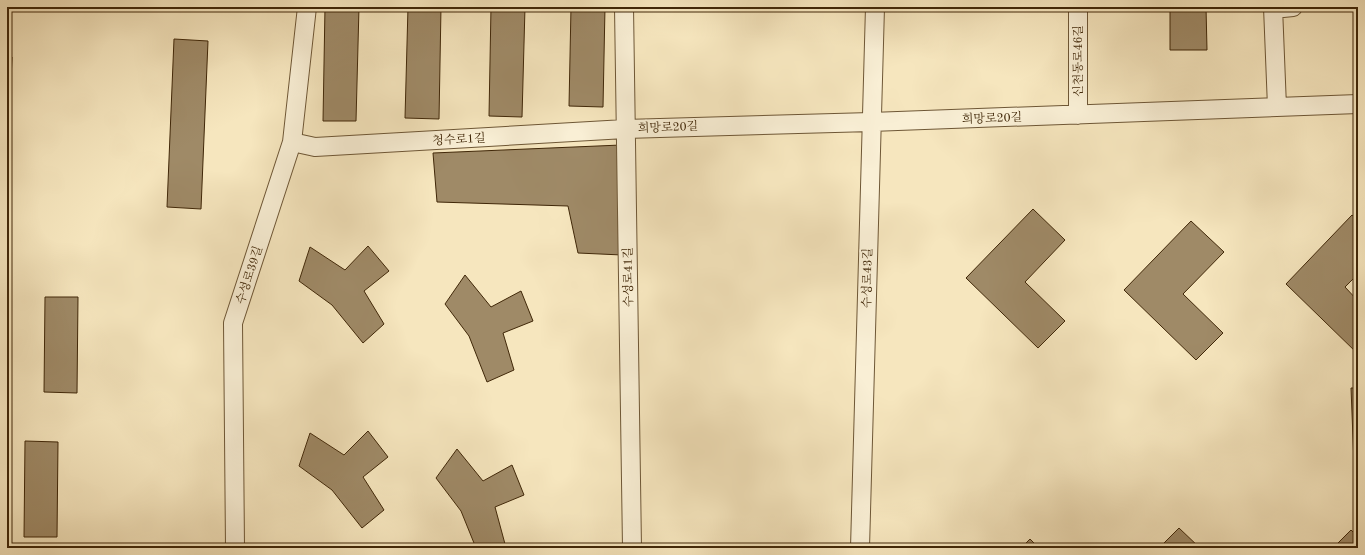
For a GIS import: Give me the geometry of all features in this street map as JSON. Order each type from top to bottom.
[{"type":"street","name":"수성로39길","points":[[235,548],[234,323],[292,142],[307,7]]},
{"type":"street","name":"수성로41길","points":[[624,7],[632,548]]},
{"type":"street","name":"수성로43길","points":[[860,548],[875,7]]},
{"type":"street","name":"신천동로46길","points":[[1078,7],[1078,115]]},
{"type":"street","points":[[1277,107],[1273,8],[1293,7]]},
{"type":"street","name":"희망로20길","points":[[625,129],[1078,115],[1358,104]]},
{"type":"street","name":"청수로1길","points":[[292,142],[315,147],[625,129]]},
{"type":"building","points":[[325,7],[359,7],[356,121],[323,121]]},
{"type":"building","points":[[408,7],[441,7],[439,119],[405,118]]},
{"type":"building","points":[[491,7],[525,7],[522,117],[489,116]]},
{"type":"building","points":[[571,7],[605,7],[603,107],[569,106]]},
{"type":"building","points":[[1170,7],[1206,7],[1207,50],[1170,50]]},
{"type":"building","points":[[174,39],[208,41],[201,209],[167,207]]},
{"type":"building","points":[[7,56],[12,57],[7,173]]},
{"type":"building","points":[[621,145],[622,255],[578,253],[568,206],[437,202],[433,153]]},
{"type":"building","points":[[1033,209],[1065,240],[1025,282],[1065,321],[1038,348],[966,278]]},
{"type":"building","points":[[1352,215],[1358,220],[1358,274],[1345,287],[1358,301],[1358,354],[1286,284]]},
{"type":"building","points":[[1191,221],[1224,252],[1183,294],[1223,333],[1196,360],[1124,290]]},
{"type":"building","points":[[368,246],[389,271],[364,291],[384,324],[363,343],[332,305],[299,281],[310,247],[345,270]]},
{"type":"building","points":[[465,275],[491,307],[521,291],[533,321],[503,333],[514,370],[487,382],[469,336],[445,304]]},
{"type":"building","points":[[45,297],[78,297],[77,393],[44,392]]},
{"type":"building","points":[[1351,388],[1358,388],[1358,489],[1355,489]]},
{"type":"building","points":[[368,431],[388,457],[363,477],[384,510],[362,528],[332,490],[299,466],[310,433],[344,455]]},
{"type":"building","points":[[25,441],[58,442],[57,537],[24,537]]},
{"type":"building","points":[[457,449],[483,481],[512,465],[524,495],[495,507],[505,544],[497,548],[476,548],[461,511],[436,478]]},
{"type":"building","points":[[1179,528],[1200,548],[1159,548]]},
{"type":"building","points":[[1351,530],[1358,537],[1358,548],[1333,548]]},
{"type":"building","points":[[1030,539],[1039,548],[1021,548]]}]
